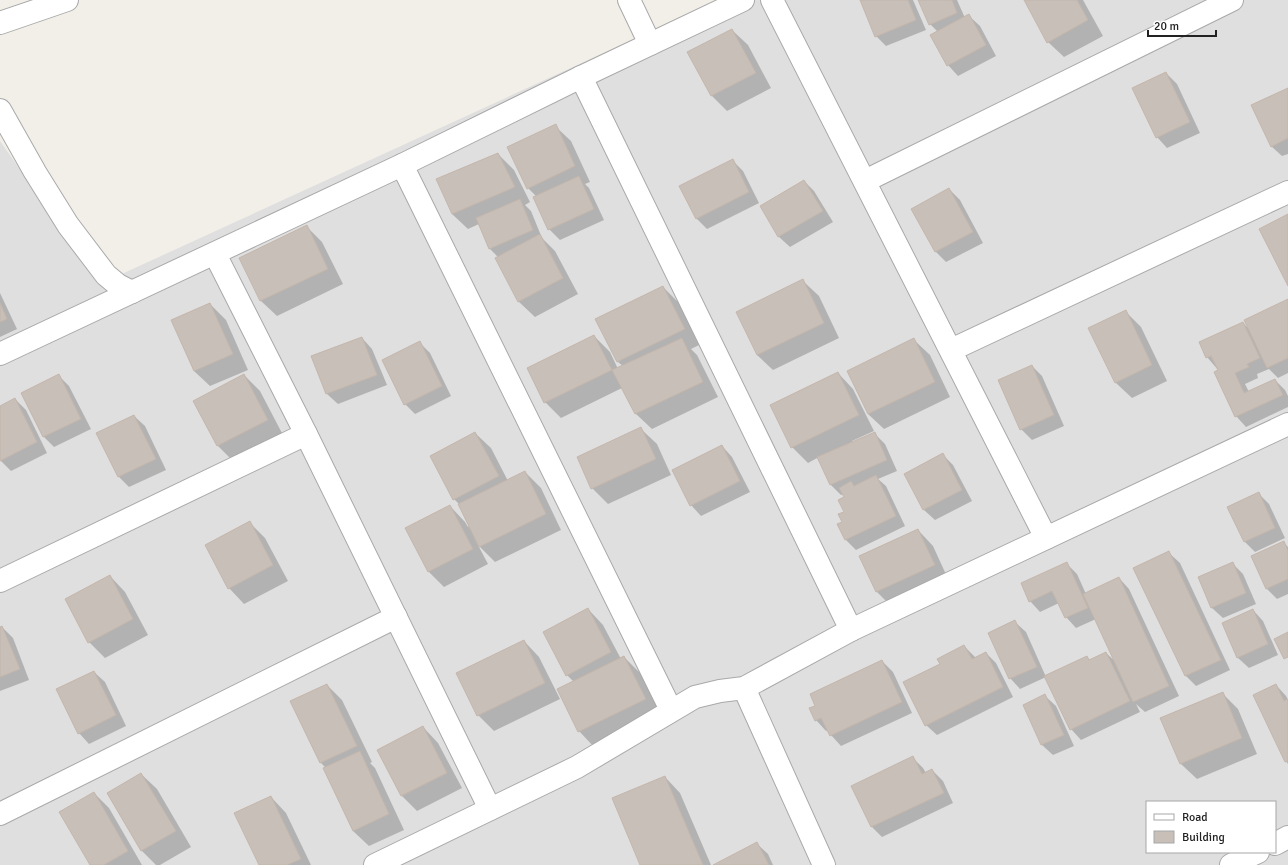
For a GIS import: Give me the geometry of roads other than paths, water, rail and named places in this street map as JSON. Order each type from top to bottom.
[{"type":"street","points":[[0,23],[67,0]]},
{"type":"street","points":[[629,0],[650,44]]},
{"type":"street","points":[[0,354],[402,165],[581,77],[743,0]]},
{"type":"street","points":[[772,0],[1046,538]]},
{"type":"street","points":[[865,182],[1232,0]]},
{"type":"street","points":[[581,77],[851,630]]},
{"type":"street","points":[[0,110],[34,172],[68,225],[106,275],[118,286],[132,292]]},
{"type":"street","points":[[402,165],[671,710]]},
{"type":"street","points":[[951,350],[1288,192]]},
{"type":"street","points":[[215,254],[306,434],[490,809]]},
{"type":"street","points":[[375,865],[409,858],[490,809],[577,767],[694,697],[720,691],[744,688],[851,630],[1288,424]]},
{"type":"street","points":[[0,581],[306,434]]},
{"type":"street","points":[[0,814],[396,618]]},
{"type":"street","points":[[744,688],[824,865]]},
{"type":"street","points":[[1276,843],[1288,837]]},
{"type":"street","points":[[1232,865],[1256,853]]}]
